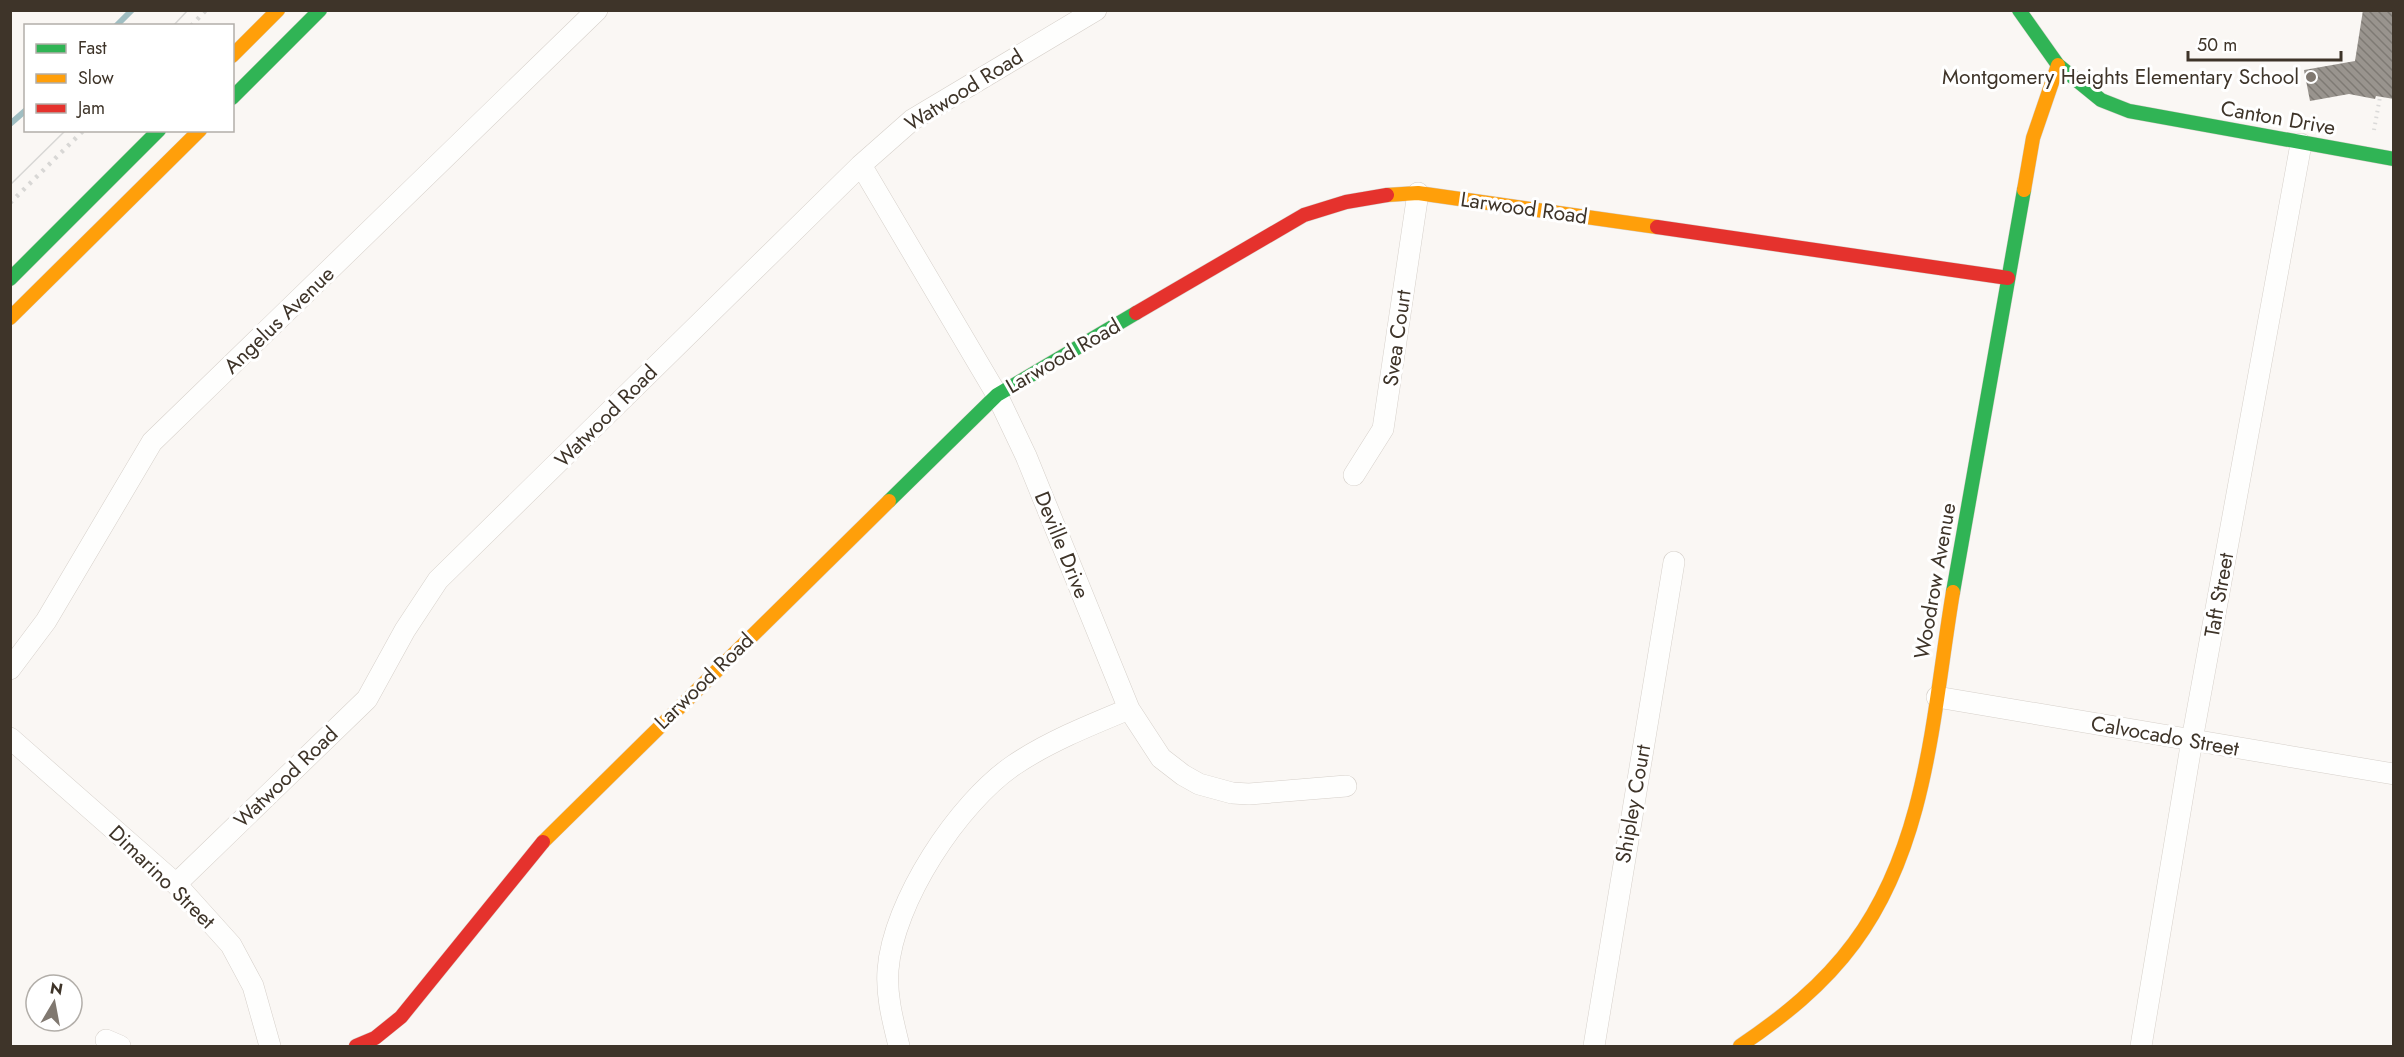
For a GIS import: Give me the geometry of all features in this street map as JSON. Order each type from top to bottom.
[{"type":"street","points":[[234,54],[278,10]]},
{"type":"street","points":[[234,96],[320,10]]},
{"type":"street","name":"Angelus Avenue","points":[[10,669],[46,621],[152,442],[597,10]]},
{"type":"street","name":"Watwood Road","points":[[176,884],[367,699],[405,630],[438,580],[861,165],[912,120],[1096,10]]},
{"type":"street","name":"Canton Drive","points":[[2019,10],[2058,64],[2101,100],[2129,111],[2301,144],[2394,159]]},
{"type":"street","name":"Woodrow Avenue","points":[[1740,1047],[1785,1016],[1824,981],[1846,955],[1882,899],[1896,868],[1914,814],[1937,697],[2033,138],[2058,64]]},
{"type":"street","points":[[10,279],[157,132]]},
{"type":"street","points":[[10,318],[198,132]]},
{"type":"street","name":"Taft Street","points":[[2141,1047],[2192,741],[2301,144]]},
{"type":"street","name":"Deville Drive","points":[[861,165],[997,395],[1026,456],[1129,709],[1161,758],[1183,775],[1207,787],[1232,793],[1249,794],[1346,786]]},
{"type":"street","name":"Larwood Road","points":[[356,1047],[375,1038],[401,1017],[546,838],[997,395],[1304,215],[1341,202],[1392,193],[1418,193],[2008,278]]},
{"type":"street","name":"Svea Court","points":[[1354,475],[1383,429],[1418,193]]},
{"type":"street","name":"Shipley Court","points":[[1594,1047],[1674,562]]},
{"type":"street","name":"Calvocado Street","points":[[1937,697],[2394,774]]},
{"type":"street","points":[[899,1047],[887,988],[890,954],[907,902],[944,837],[967,807],[1013,766],[1095,723],[1129,709]]},
{"type":"street","name":"Dimarino Street","points":[[10,738],[176,884],[231,945],[253,986],[270,1047]]},
{"type":"path","points":[[2374,130],[2380,97]]},
{"type":"building","points":[[2363,10],[2394,10],[2394,99],[2376,96],[2375,99],[2349,94],[2310,101],[2304,70],[2355,61]]},
{"type":"waterway","points":[[118,24],[132,10]]},
{"type":"waterway","points":[[10,124],[24,112]]},
{"type":"tram line","points":[[175,24],[188,10]]},
{"type":"tram line","points":[[10,185],[64,132]]},
{"type":"railway","points":[[193,24],[206,10]]},
{"type":"railway","points":[[10,203],[82,132]]},
{"type":"traffic: fast","points":[[234,96],[320,10]]},
{"type":"traffic: fast","points":[[2019,10],[2058,65],[2101,100],[2129,111],[2394,159]]},
{"type":"traffic: fast","points":[[10,279],[157,132]]},
{"type":"traffic: fast","points":[[1953,592],[2024,190]]},
{"type":"traffic: fast","points":[[889,501],[997,395],[1136,313]]},
{"type":"traffic: slow","points":[[234,54],[278,10]]},
{"type":"traffic: slow","points":[[2024,190],[2033,138],[2058,65]]},
{"type":"traffic: slow","points":[[10,318],[198,132]]},
{"type":"traffic: slow","points":[[1387,195],[1418,193],[1657,227]]},
{"type":"traffic: slow","points":[[543,842],[889,501]]},
{"type":"traffic: slow","points":[[1740,1046],[1787,1012],[1829,973],[1854,943],[1879,904],[1898,863],[1913,819],[1924,775],[1953,592]]},
{"type":"traffic: jam","points":[[1136,313],[1304,215],[1346,202],[1387,195]]},
{"type":"traffic: jam","points":[[1657,227],[2008,278]]},
{"type":"traffic: jam","points":[[356,1046],[375,1038],[401,1017],[543,842]]},
{"type":"place","name":"Montgomery Heights Elementary School","points":[[2311,77]]}]
